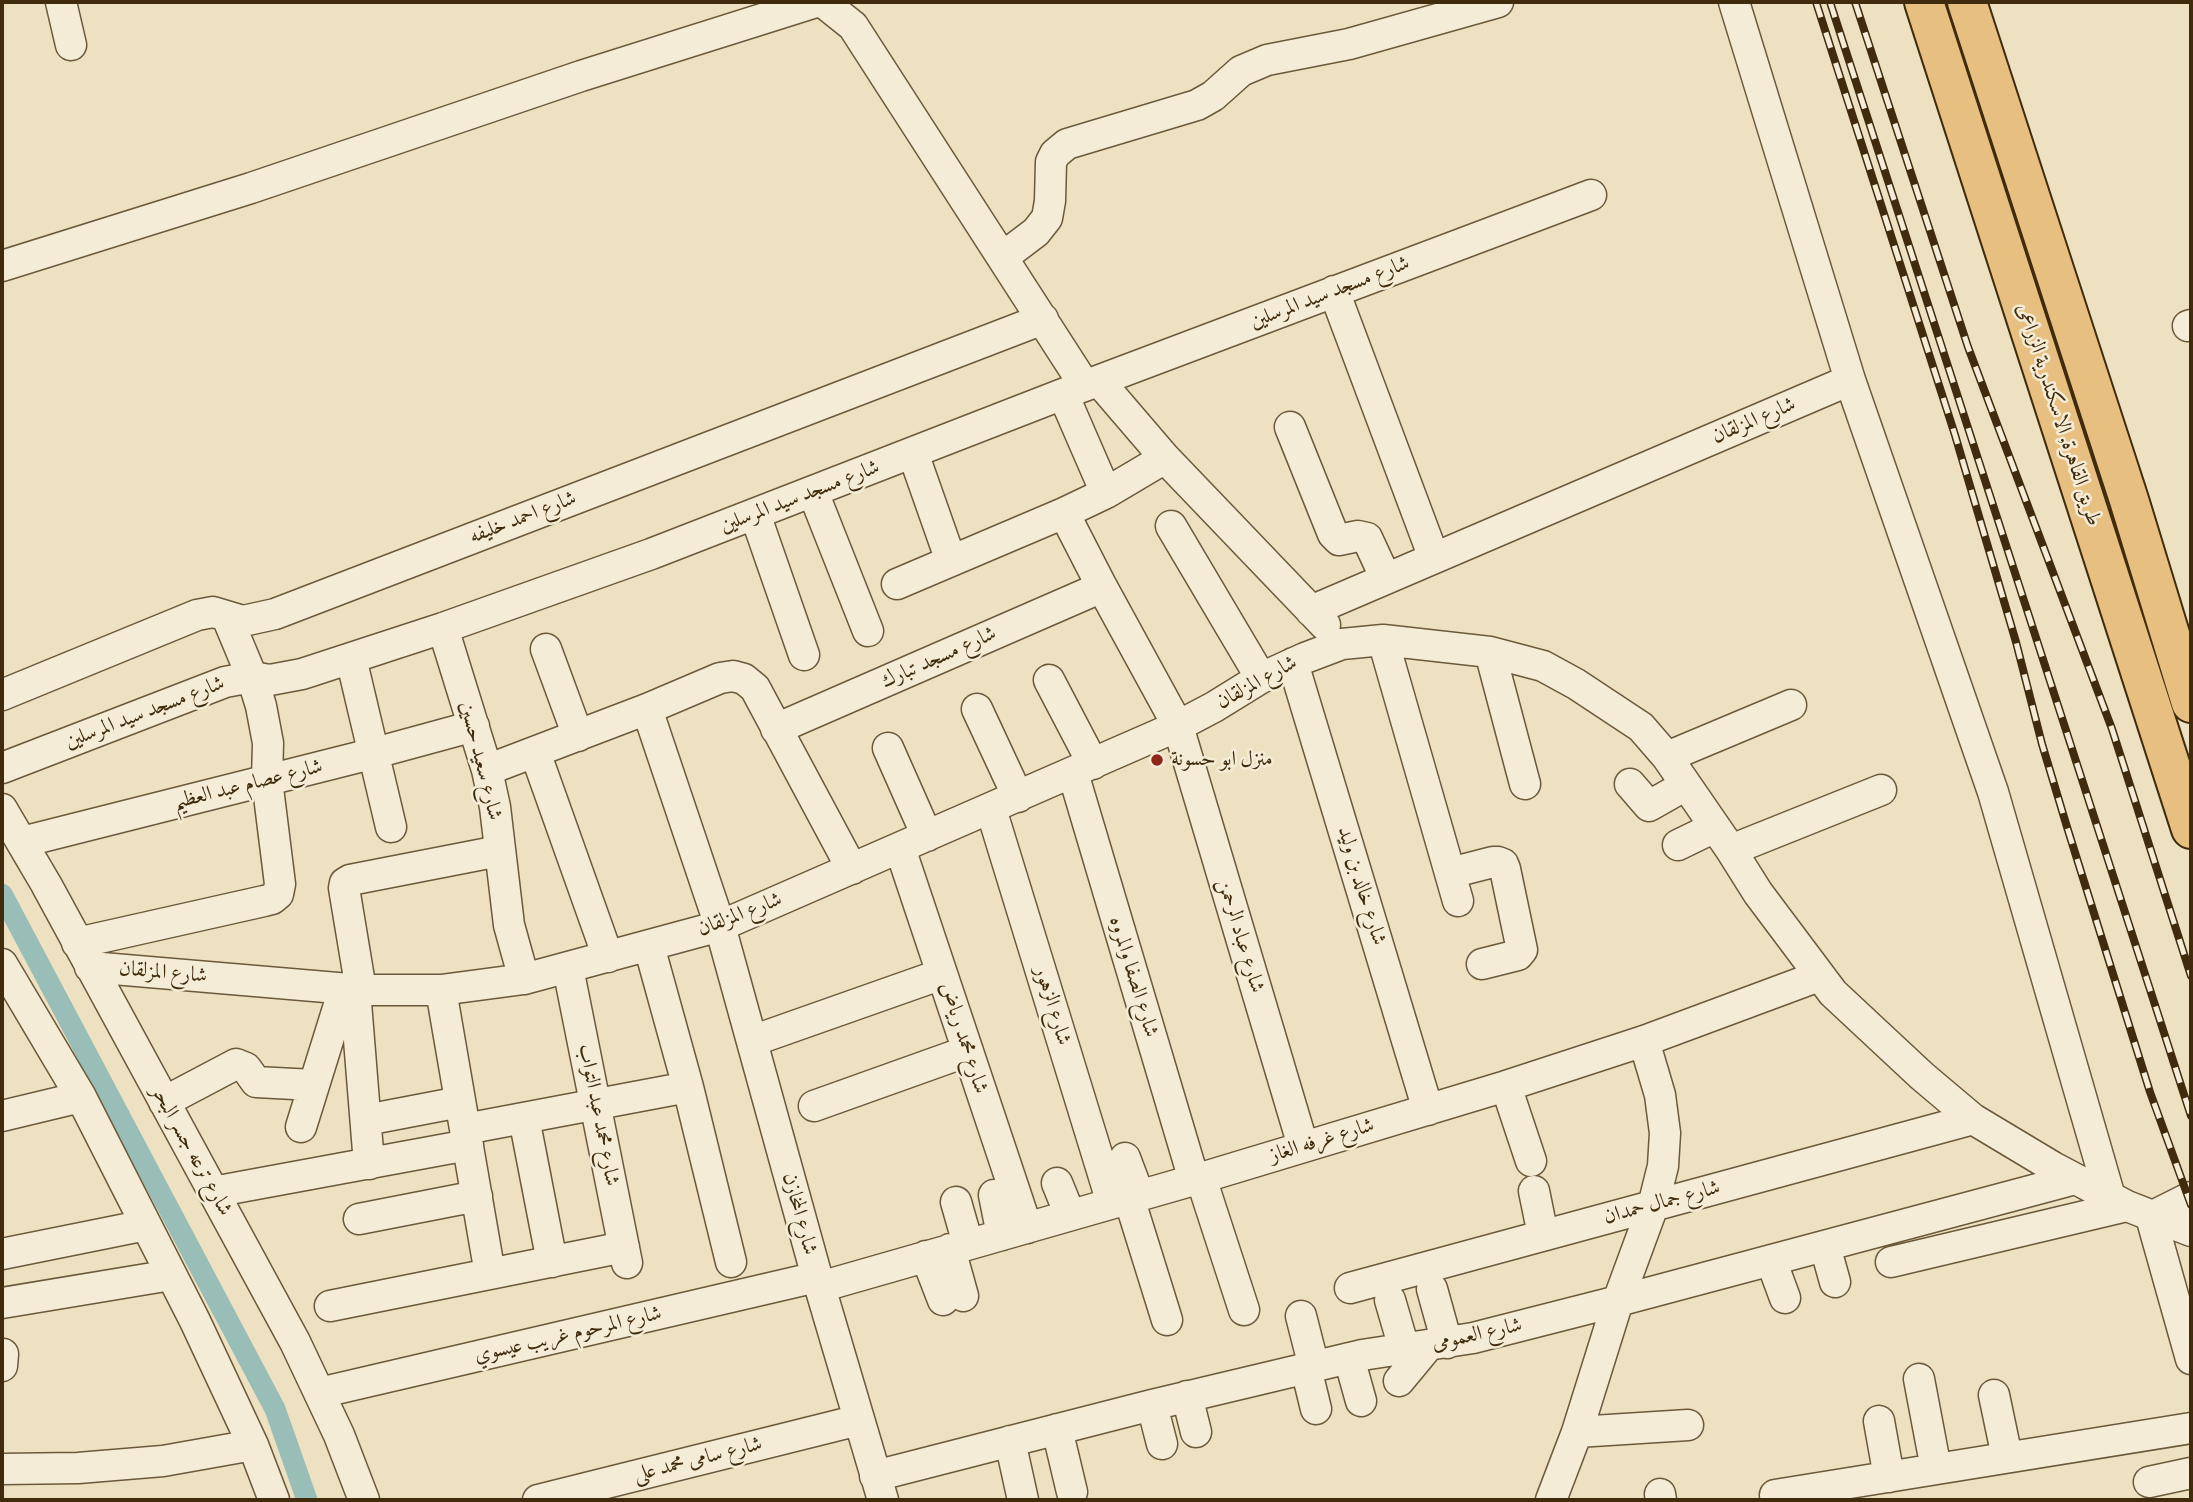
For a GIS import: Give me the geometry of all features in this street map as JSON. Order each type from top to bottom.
[{"type":"highway","name":"طريق القاهرة, الاسكندرية الزراعى","points":[[1924,2],[2191,829]]},
{"type":"highway","name":"طريق القاهرة, الاسكندرية الزراعى","points":[[1967,2],[2129,500],[2191,703]]},
{"type":"street","points":[[61,2],[71,45]]},
{"type":"street","points":[[2,266],[251,188],[581,76],[816,2]]},
{"type":"street","points":[[823,2],[853,26],[1043,318],[1082,387],[1105,493]]},
{"type":"street","points":[[1003,257],[1036,232],[1047,218],[1050,209],[1051,162],[1055,154],[1068,144],[1198,106],[1241,71],[1267,60],[1349,44],[1498,2]]},
{"type":"street","points":[[1734,2],[1850,380],[1993,792],[2129,1207],[2191,1359]]},
{"type":"street","name":"شارع مسجد سيد المرسلين","points":[[2,768],[225,682],[252,677],[270,680],[284,678],[351,658],[651,554],[1082,387],[1591,195]]},
{"type":"street","points":[[1334,291],[1434,558]]},
{"type":"street","name":"شارع احمد خليفه","points":[[2,695],[197,615],[213,612],[243,621],[275,614],[1043,318]]},
{"type":"street","name":"شارع المزلقان","points":[[1311,611],[1850,380]]},
{"type":"street","points":[[1082,387],[1165,458],[1342,643]]},
{"type":"street","points":[[1290,427],[1333,534],[1339,540],[1358,536],[1367,538],[1386,579]]},
{"type":"street","points":[[913,453],[951,561]]},
{"type":"street","points":[[897,584],[1064,513],[1165,458]]},
{"type":"street","points":[[813,492],[868,631]]},
{"type":"street","name":"شارع عباد الرحمن","points":[[1064,513],[1178,726],[1303,1146]]},
{"type":"street","points":[[755,514],[804,655]]},
{"type":"street","points":[[1171,526],[1261,678]]},
{"type":"street","name":"شارع مسجد تبارك","points":[[776,729],[1102,587]]},
{"type":"street","points":[[228,617],[261,706],[268,743],[267,780]]},
{"type":"street","name":"شارع سعيد حسين","points":[[443,628],[487,770],[495,807],[509,925],[524,979]]},
{"type":"street","points":[[1383,640],[1458,901]]},
{"type":"street","name":"شارع المزلقان","points":[[84,955],[354,990],[441,990],[524,979],[720,926],[1178,726],[1261,678],[1342,643],[1383,640],[1490,652],[1543,666],[1576,684],[1641,727],[1667,757],[1758,893],[1819,976],[1854,1015],[1973,1119],[2075,1179],[2129,1207],[2191,1231]]},
{"type":"street","points":[[546,649],[578,736]]},
{"type":"street","points":[[1490,652],[1525,784]]},
{"type":"street","points":[[351,658],[391,827]]},
{"type":"street","name":"شارع خالد بن وليد","points":[[1293,663],[1428,1110]]},
{"type":"street","points":[[487,770],[720,678],[733,676],[744,679],[755,688],[852,869]]},
{"type":"street","name":"شارع الصفا والمروه","points":[[1049,680],[1083,769],[1198,1179],[1244,1310]]},
{"type":"street","points":[[1667,757],[1791,705]]},
{"type":"street","name":"شارع المخازن","points":[[647,709],[720,926],[818,1282],[879,1488]]},
{"type":"street","points":[[977,709],[1018,797]]},
{"type":"street","name":"شارع عصام عبد العظيم","points":[[22,842],[474,726]]},
{"type":"street","name":"شارع محمد رياض","points":[[888,748],[914,842],[942,974],[968,1051],[1014,1231]]},
{"type":"street","points":[[535,752],[608,957]]},
{"type":"street","name":"شارع المزلقان","points":[[84,955],[264,901],[278,894],[280,884],[267,780]]},
{"type":"street","points":[[1630,783],[1648,806],[1686,785]]},
{"type":"street","points":[[1678,845],[1723,838],[1881,790]]},
{"type":"street","name":"شارع ترعه جسر البحر","points":[[2,809],[295,1342],[339,1435],[363,1500]]},
{"type":"street","name":"شارع الزهور","points":[[991,809],[1127,1199]]},
{"type":"street","points":[[369,1164],[345,883],[499,851]]},
{"type":"street","points":[[1450,873],[1498,862],[1503,864],[1505,869],[1522,950],[1518,955],[1482,964]]},
{"type":"street","points":[[649,946],[688,1087],[731,1262]]},
{"type":"street","points":[[2,964],[10,994],[81,1097],[253,1445],[274,1500]]},
{"type":"street","name":"شارع محمد عبد التواب","points":[[552,1262],[626,1255],[568,968]]},
{"type":"street","points":[[752,1041],[942,974]]},
{"type":"street","name":"شارع غرفه الغاز","points":[[818,1282],[948,1250],[1428,1110],[1644,1041],[1819,976]]},
{"type":"street","points":[[301,1127],[314,1085],[354,990]]},
{"type":"street","points":[[441,990],[490,1274]]},
{"type":"street","points":[[1551,1500],[1577,1432],[1618,1301],[1653,1206],[1663,1166],[1665,1133],[1660,1095],[1644,1041]]},
{"type":"street","points":[[814,1106],[968,1051]]},
{"type":"street","points":[[164,1102],[236,1064],[246,1068],[256,1082],[314,1085]]},
{"type":"street","points":[[1506,1086],[1531,1161]]},
{"type":"street","points":[[366,1120],[464,1125],[524,1118],[688,1087]]},
{"type":"street","points":[[2,1116],[81,1097]]},
{"type":"street","points":[[330,1306],[552,1262],[524,1118]]},
{"type":"street","name":"شارع جمال حمدان","points":[[1350,1288],[1973,1119]]},
{"type":"street","points":[[214,1192],[369,1164],[464,1125]]},
{"type":"street","points":[[1125,1158],[1127,1199],[1167,1320]]},
{"type":"street","name":"شارع العمومى","points":[[879,1488],[1010,1441],[1349,1358],[1426,1346],[1618,1301],[2075,1179]]},
{"type":"street","points":[[1057,1183],[1070,1215]]},
{"type":"street","points":[[1534,1191],[1543,1235]]},
{"type":"street","points":[[994,1195],[1014,1231]]},
{"type":"street","points":[[359,1219],[477,1196]]},
{"type":"street","points":[[1891,1262],[2129,1207],[2191,1197]]},
{"type":"street","points":[[953,1298],[948,1250],[956,1202]]},
{"type":"street","points":[[2,1254],[146,1226]]},
{"type":"street","points":[[1825,1245],[1835,1282]]},
{"type":"street","points":[[1772,1260],[1785,1298]]},
{"type":"street","points":[[2,1303],[171,1275]]},
{"type":"street","name":"شارع المرحوم غريب عيسوي","points":[[319,1393],[818,1282]]},
{"type":"street","points":[[1399,1381],[1426,1346],[1432,1289]]},
{"type":"street","points":[[1390,1300],[1426,1346]]},
{"type":"street","points":[[1301,1316],[1316,1409]]},
{"type":"street","points":[[1349,1358],[1361,1401]]},
{"type":"street","points":[[1919,1379],[1936,1469]]},
{"type":"street","points":[[1994,1395],[2007,1457]]},
{"type":"street","points":[[1187,1396],[1196,1432]]},
{"type":"street","points":[[1152,1405],[1162,1444]]},
{"type":"street","name":"شارع سامى محمد على","points":[[538,1500],[859,1420]]},
{"type":"street","points":[[1880,1421],[1889,1477]]},
{"type":"street","points":[[1577,1432],[1688,1425]]},
{"type":"street","points":[[1775,1495],[2191,1428]]},
{"type":"street","points":[[1057,1429],[1072,1492]]},
{"type":"street","points":[[1010,1441],[1023,1500]]},
{"type":"street","points":[[2,1469],[78,1468],[163,1461],[253,1445]]},
{"type":"street","points":[[2148,1482],[2191,1473]]},
{"type":"waterway","points":[[2,894],[275,1409],[307,1500]]},
{"type":"railway","points":[[1816,2],[1955,435],[2067,827],[2150,1092],[2191,1205]]},
{"type":"railway","points":[[1830,2],[2191,1116]]},
{"type":"railway","points":[[1855,2],[1968,347],[2112,729],[2191,976]]},
{"type":"place","name":"منزل ابو حسونة","points":[[1157,760]]}]
